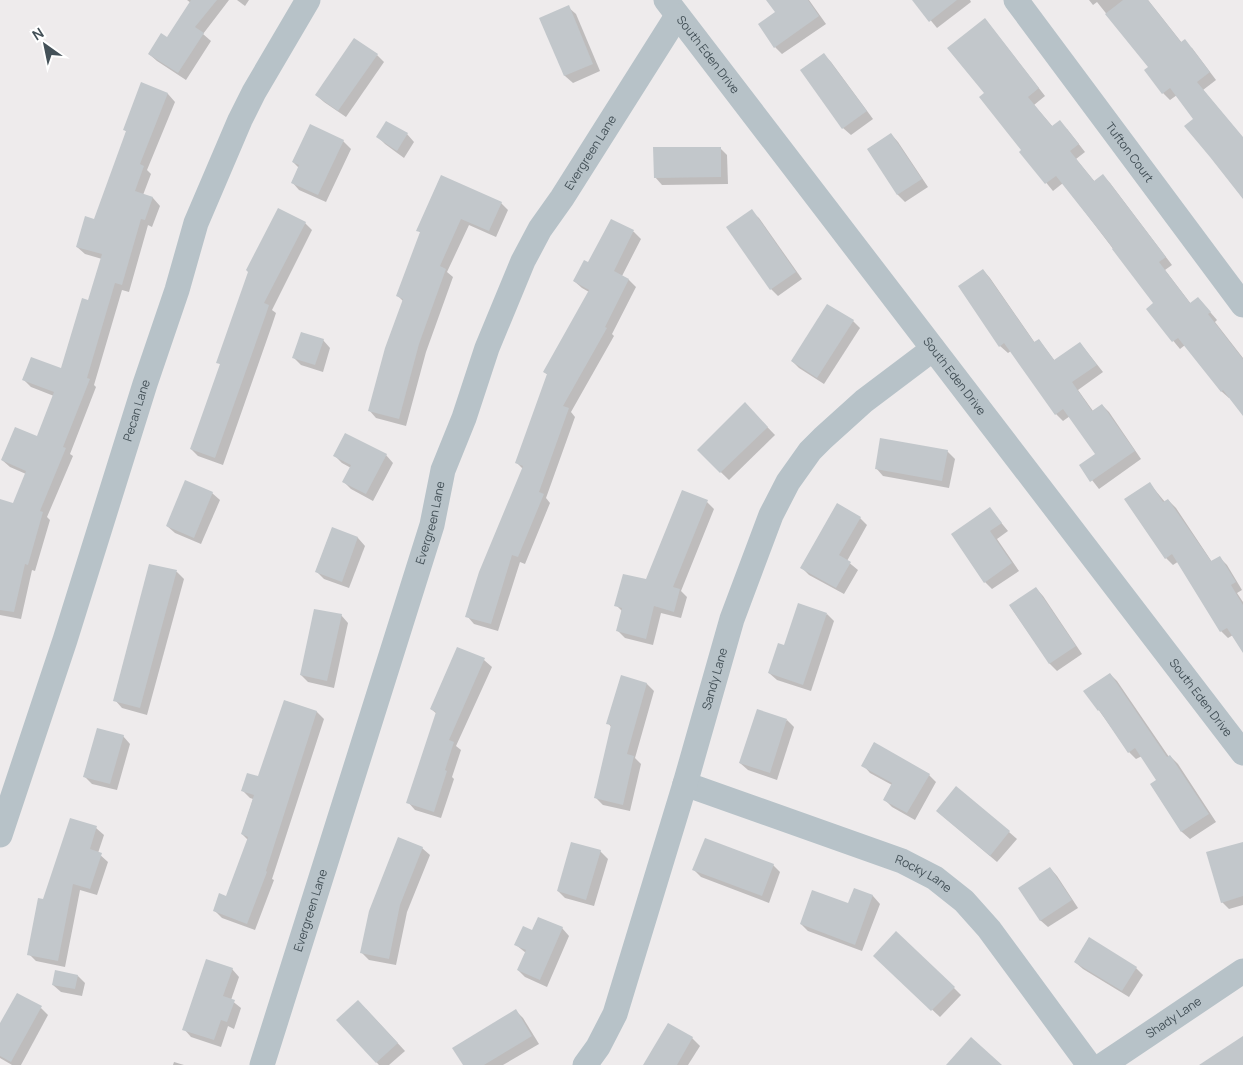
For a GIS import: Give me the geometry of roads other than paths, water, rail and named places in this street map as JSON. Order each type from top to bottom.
[{"type":"street","name":"Pecan Lane","points":[[0,835],[65,640],[145,384],[177,290],[196,223],[243,113],[308,0]]},
{"type":"street","name":"Tufton Court","points":[[1016,0],[1243,305]]},
{"type":"street","name":"South Eden Drive","points":[[671,8],[1243,753]]},
{"type":"street","name":"Evergreen Lane","points":[[262,1065],[432,525],[444,470],[464,418],[487,348],[523,261],[540,229],[671,8]]},
{"type":"street","name":"Sandy Lane","points":[[585,1065],[598,1047],[614,1014],[685,784],[732,620],[779,498],[810,452],[823,438],[864,400],[933,349]]},
{"type":"street","name":"Rocky Lane","points":[[685,784],[902,861],[935,878],[964,902],[989,929],[1088,1065]]},
{"type":"street","name":"Shady Lane","points":[[1104,1065],[1243,971]]}]
